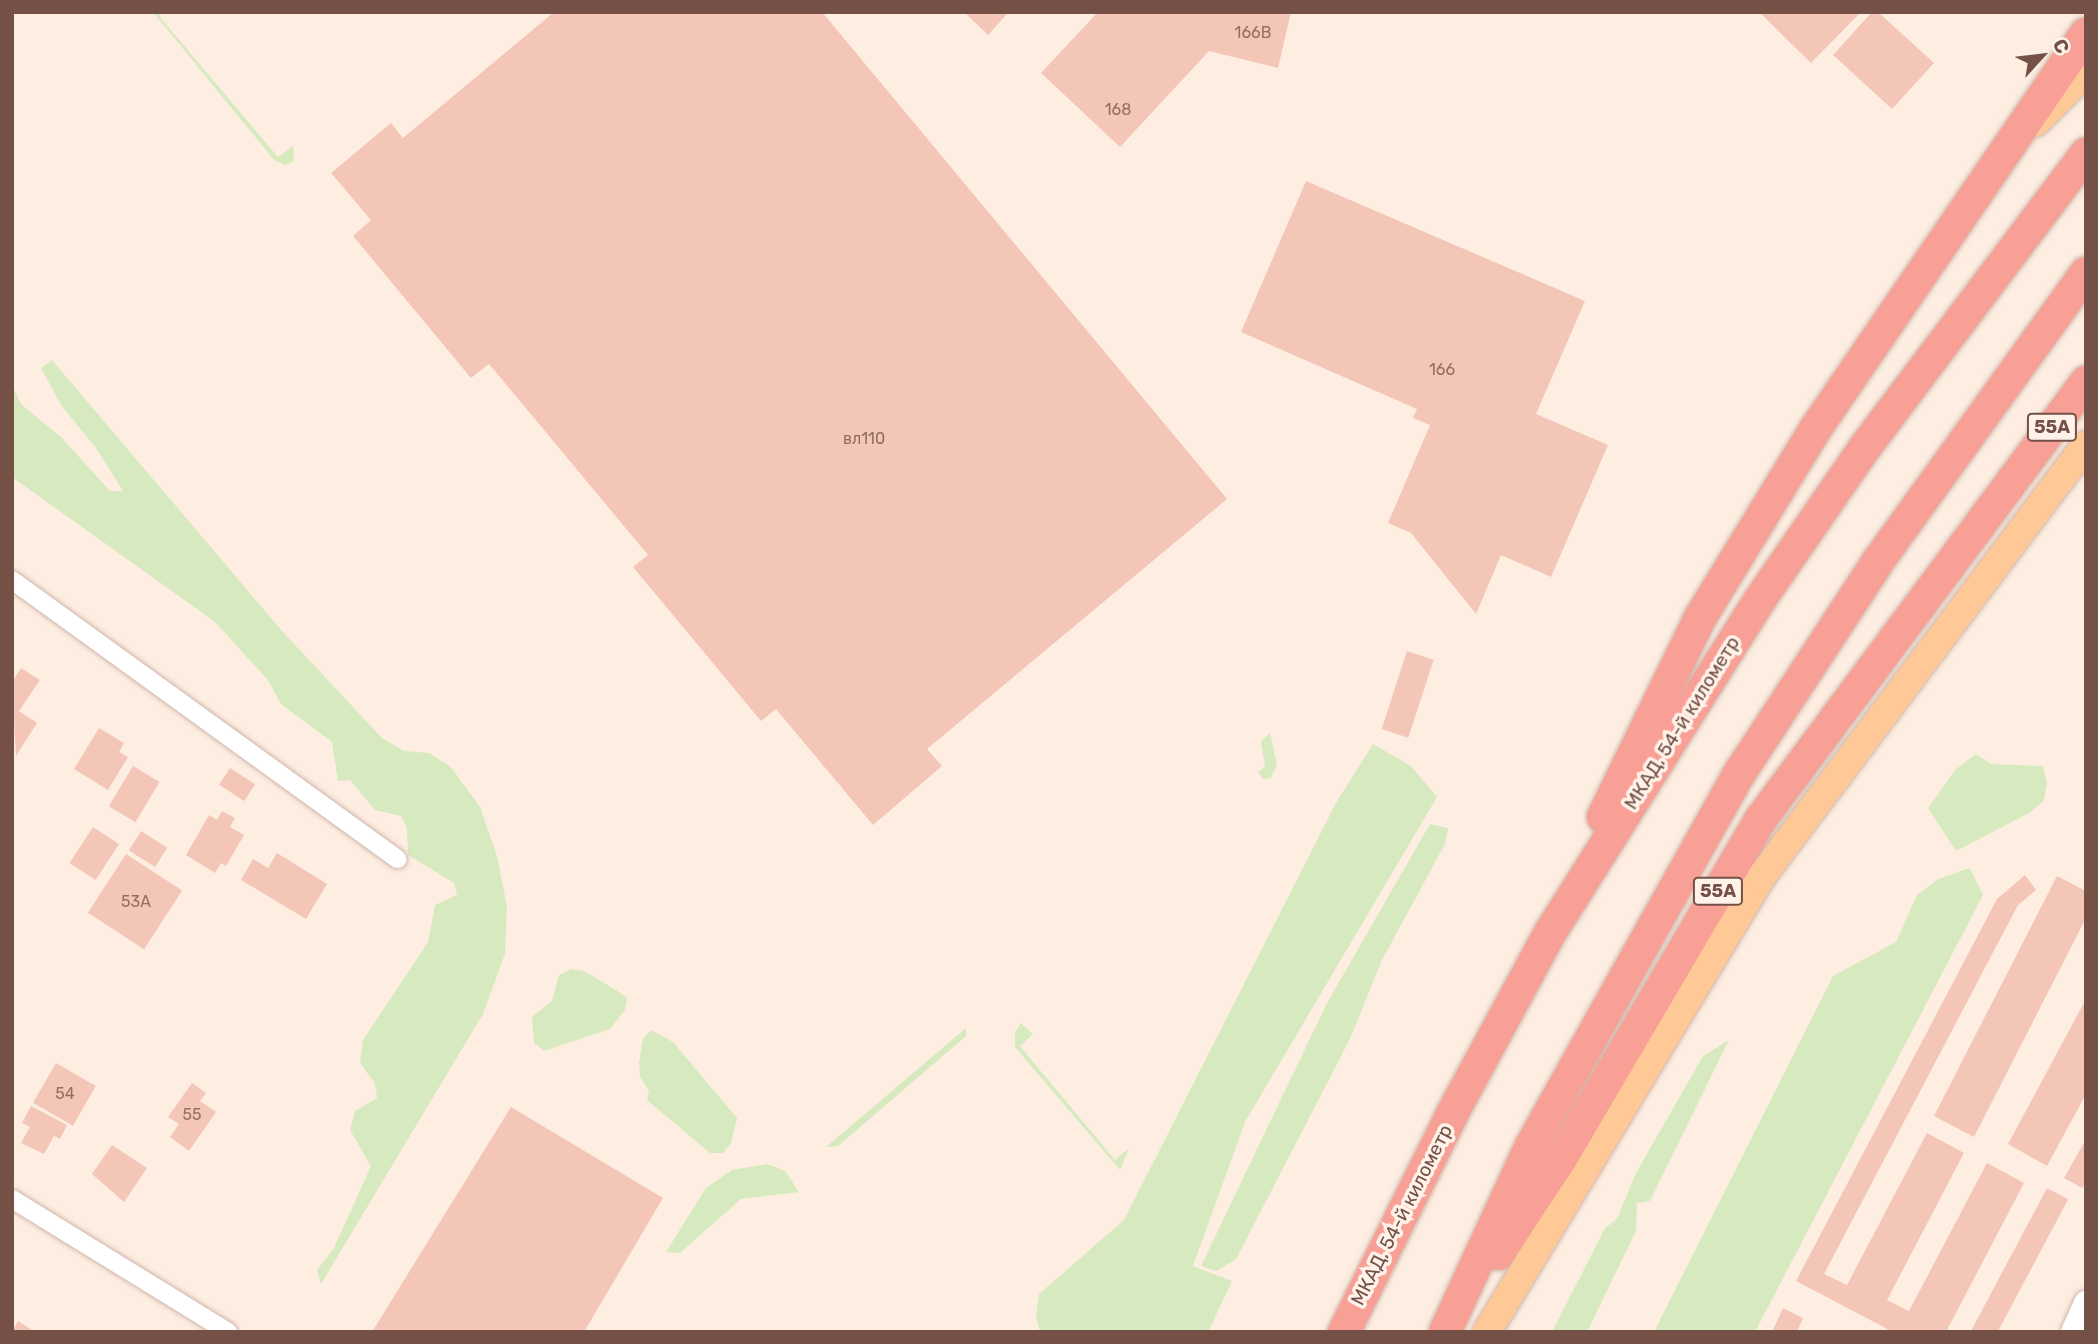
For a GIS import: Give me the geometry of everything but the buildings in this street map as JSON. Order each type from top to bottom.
[{"type":"highway","points":[[1550,933],[1700,618],[1816,428],[2086,33]]},
{"type":"highway","name":"МКАД, 54-й километр","points":[[1344,1332],[1452,1114],[1550,933],[1759,601],[1866,446],[2086,154]]},
{"type":"highway","points":[[1446,1332],[1531,1146],[1741,771],[1878,560],[2086,274]]},
{"type":"highway","name":"55А","points":[[1446,1332],[1559,1160],[1761,819],[2086,383]]},
{"type":"main road","points":[[2007,152],[2086,72]]},
{"type":"main road","points":[[1487,1332],[1762,876],[2086,445]]},
{"type":"street","points":[[12,580],[398,859]]},
{"type":"street","points":[[12,1199],[228,1332]]},
{"type":"street","points":[[2073,1332],[2086,1303]]},
{"type":"green space","points":[[153,12],[162,12],[159,16],[278,157],[293,146],[294,161],[285,165],[274,160]]},
{"type":"green space","points":[[52,360],[282,631],[382,738],[404,751],[429,753],[451,767],[480,807],[497,856],[507,907],[505,954],[483,1014],[321,1284],[317,1270],[334,1248],[371,1166],[350,1130],[355,1111],[377,1098],[375,1084],[360,1063],[363,1040],[428,942],[435,905],[457,895],[454,883],[408,855],[407,828],[401,816],[375,810],[350,780],[338,781],[332,742],[281,704],[268,680],[214,621],[12,477],[12,385],[21,404],[61,437],[110,491],[123,491],[96,448],[61,405],[41,368]]},
{"type":"green space","points":[[1270,733],[1277,765],[1271,778],[1263,779],[1258,772],[1265,767],[1261,741]]},
{"type":"green space","points":[[1373,744],[1411,766],[1437,797],[1245,1122],[1193,1266],[1232,1281],[1208,1332],[1040,1332],[1036,1317],[1039,1294],[1124,1220],[1336,803]]},
{"type":"green space","points":[[1976,754],[1991,764],[2043,766],[2047,783],[2044,800],[2031,812],[1956,851],[1928,808],[1955,770]]},
{"type":"green space","points":[[1430,824],[1448,828],[1445,844],[1382,960],[1350,1039],[1236,1259],[1216,1271],[1201,1266],[1327,1003]]},
{"type":"green space","points":[[1970,868],[1983,895],[1755,1332],[1654,1332],[1833,976],[1896,942],[1917,895],[1938,879]]},
{"type":"green space","points":[[571,969],[584,971],[627,998],[625,1010],[610,1029],[544,1051],[534,1043],[532,1017],[552,1001],[559,975]]},
{"type":"green space","points":[[1021,1023],[1033,1034],[1020,1046],[1115,1160],[1129,1148],[1120,1170],[1015,1047],[1015,1032]]},
{"type":"green space","points":[[966,1028],[966,1036],[838,1146],[826,1147]]},
{"type":"green space","points":[[651,1030],[673,1042],[737,1118],[731,1143],[723,1153],[710,1153],[647,1100],[649,1092],[640,1076],[639,1063],[643,1039]]},
{"type":"green space","points":[[1729,1040],[1650,1201],[1637,1203],[1636,1231],[1587,1332],[1552,1332],[1605,1228],[1617,1219],[1636,1173],[1703,1056]]},
{"type":"green space","points":[[767,1164],[785,1171],[799,1192],[741,1199],[680,1253],[666,1252],[706,1188],[732,1170]]}]
